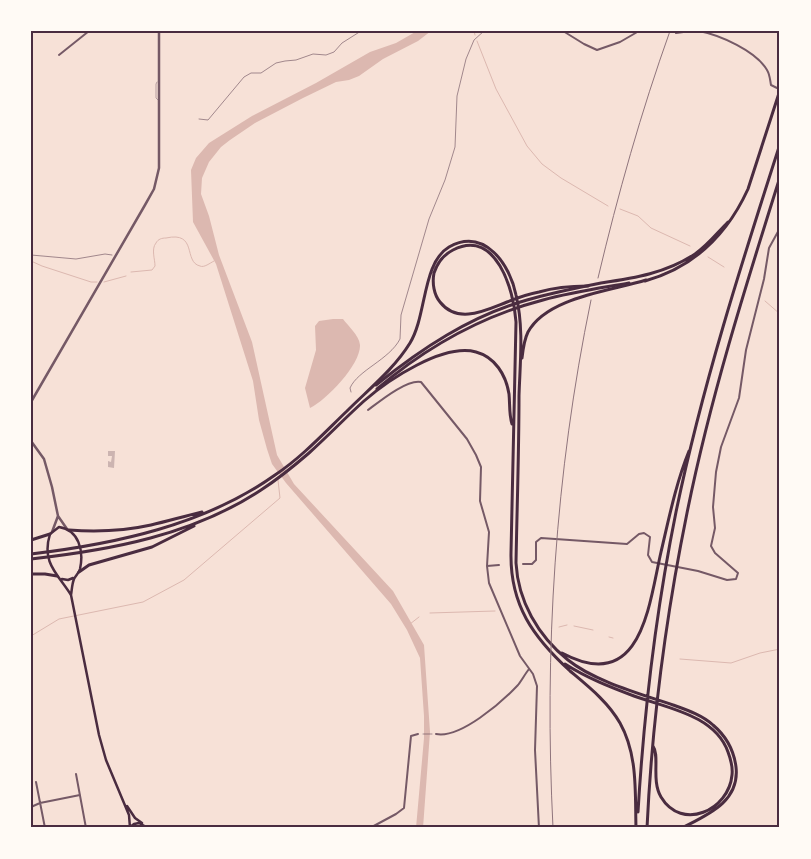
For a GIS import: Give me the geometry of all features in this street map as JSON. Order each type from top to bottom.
[{"type":"highway","points":[[520,368],[524,343],[528,333],[533,324],[548,310],[562,303],[646,280],[675,269],[700,253],[718,238],[734,216],[748,189],[778,89]]},
{"type":"highway","points":[[637,828],[643,738],[655,631],[676,512],[737,278],[780,144]]},
{"type":"highway","points":[[647,828],[653,746],[666,632],[689,503],[733,329],[780,177]]},
{"type":"highway","points":[[362,396],[417,353],[462,327],[505,307],[526,300],[641,276],[672,266],[691,256],[708,243],[734,216]]},
{"type":"highway","points":[[31,554],[105,543],[166,528],[258,490],[308,449],[397,362],[412,339],[423,309],[432,268],[437,258],[446,250],[463,243],[474,242],[484,245],[499,257],[510,282],[518,327],[520,368],[516,572],[521,593],[528,610],[544,636],[567,660],[581,670],[694,717],[710,727],[727,748],[731,761],[730,787],[724,798],[715,806],[694,815],[685,814],[671,808],[660,796],[657,787],[654,774],[656,750],[653,746]]},
{"type":"highway","points":[[510,282],[493,256],[480,248],[469,246],[456,248],[446,254],[437,266],[433,280],[435,293],[441,303],[453,312],[465,315],[480,313],[539,292],[565,287],[588,286]]},
{"type":"highway","points":[[79,572],[90,566],[152,548],[258,490],[309,454],[390,378],[420,356],[463,331],[499,314],[527,304],[562,295],[646,280]]},
{"type":"highway","points":[[518,327],[513,427],[511,573],[514,591],[524,616],[543,644],[612,710],[624,731],[632,754],[637,828]]},
{"type":"highway","points":[[365,400],[395,378],[423,363],[454,352],[474,351],[489,358],[498,366],[503,374],[508,388],[513,427]]},
{"type":"highway","points":[[557,650],[582,662],[600,664],[621,656],[635,642],[651,604],[681,469],[693,442]]},
{"type":"highway","points":[[68,529],[90,532],[115,530],[150,525],[212,510]]},
{"type":"highway","points":[[31,559],[106,549],[143,541],[180,529],[213,515]]},
{"type":"highway","points":[[31,540],[51,533]]},
{"type":"highway","points":[[31,574],[45,574],[58,577]]},
{"type":"highway","points":[[558,659],[591,679],[635,696],[692,712],[713,725],[729,744],[735,758],[736,772],[734,785],[728,798],[714,812],[682,828]]},
{"type":"main road","points":[[58,577],[68,580],[79,572],[80,550],[76,536],[68,529],[59,527],[51,533],[48,555],[51,565],[58,577],[71,595]]},
{"type":"main road","points":[[74,577],[71,595],[98,735],[106,760],[130,818],[130,828]]},
{"type":"main road","points":[[124,802],[135,818],[148,828]]},
{"type":"main road","points":[[130,828],[134,824],[142,823]]},
{"type":"street","points":[[59,55],[89,31]]},
{"type":"street","points":[[31,402],[145,206],[156,182],[159,168],[159,31]]},
{"type":"street","points":[[563,31],[597,50],[620,42],[639,31]]},
{"type":"street","points":[[676,33],[692,31]]},
{"type":"street","points":[[699,31],[727,40],[753,56],[765,66],[771,85],[778,89]]},
{"type":"street","points":[[523,564],[532,564],[536,560],[536,542],[544,537],[627,544],[639,534],[646,533],[650,536],[648,555],[650,561],[731,581],[736,579],[738,575],[735,569],[715,553],[711,546],[715,528],[716,472],[721,447],[739,398],[746,350],[764,279],[769,248],[780,228]]},
{"type":"street","points":[[368,410],[399,389],[414,382],[421,382],[467,438],[476,455],[481,471],[480,505],[489,532],[487,566],[493,595],[504,616],[520,656],[533,674],[537,686],[535,750],[539,828]]},
{"type":"street","points":[[31,441],[46,464],[58,516],[68,529]]},
{"type":"street","points":[[51,533],[58,516]]},
{"type":"street","points":[[487,566],[499,565]]},
{"type":"street","points":[[436,734],[456,732],[491,709],[518,684],[529,668]]},
{"type":"street","points":[[370,828],[404,808],[412,736],[418,734]]},
{"type":"street","points":[[76,774],[86,828]]},
{"type":"street","points":[[36,782],[45,828]]},
{"type":"street","points":[[31,807],[40,803],[80,795]]},
{"type":"path","points":[[198,119],[208,120],[244,77],[251,73],[261,73],[276,63],[285,60],[296,60],[313,54],[326,55],[334,52],[342,43],[361,31]]},
{"type":"path","points":[[351,392],[350,388],[354,381],[380,362],[398,343],[401,336],[400,317],[421,244],[455,147],[457,96],[466,59],[474,40],[484,31]]},
{"type":"path","points":[[31,255],[76,259],[110,254],[114,258]]},
{"type":"path","points":[[418,734],[436,734]]},
{"type":"shaded area","points":[[417,31],[431,31],[418,41],[383,59],[359,76],[336,82],[303,98],[255,123],[230,140],[221,147],[209,162],[202,178],[201,194],[219,255],[252,342],[277,455],[294,484],[393,591],[424,645],[430,732],[423,828],[416,828],[424,738],[420,658],[407,630],[391,604],[286,483],[272,464],[259,420],[253,381],[216,264],[193,222],[191,170],[196,158],[209,143],[252,116],[316,83],[370,52],[396,43]]},
{"type":"shaded area","points":[[343,319],[353,331],[359,341],[359,353],[349,371],[334,390],[310,408],[305,388],[316,350],[315,326],[319,321]]},
{"type":"building","points":[[108,451],[115,451],[114,468],[108,467],[108,461],[111,462],[112,456],[108,456]]},
{"type":"waterway","points":[[474,31],[475,35]]},
{"type":"waterway","points":[[477,41],[496,89],[527,146],[542,164],[561,178],[608,206]]},
{"type":"waterway","points":[[620,209],[638,216],[651,228],[690,246]]},
{"type":"waterway","points":[[131,272],[152,270],[155,266],[153,251],[155,245],[163,238],[176,237],[182,239],[189,248],[192,259],[200,266],[205,266],[214,261]]},
{"type":"waterway","points":[[708,257],[724,267]]},
{"type":"waterway","points":[[31,261],[91,282],[97,282]]},
{"type":"waterway","points":[[104,282],[126,276]]},
{"type":"waterway","points":[[765,301],[780,314]]},
{"type":"waterway","points":[[31,636],[59,619],[143,602],[184,580],[280,498],[278,480]]},
{"type":"waterway","points":[[430,613],[495,611]]},
{"type":"waterway","points":[[410,624],[419,617]]},
{"type":"waterway","points":[[559,627],[567,625]]},
{"type":"waterway","points":[[574,626],[593,630]]},
{"type":"waterway","points":[[609,637],[613,638]]},
{"type":"waterway","points":[[680,659],[731,663],[760,653],[780,649]]},
{"type":"railway","points":[[598,278],[631,153],[670,31]]},
{"type":"railway","points":[[553,828],[550,695],[555,563],[569,431],[591,300]]}]
